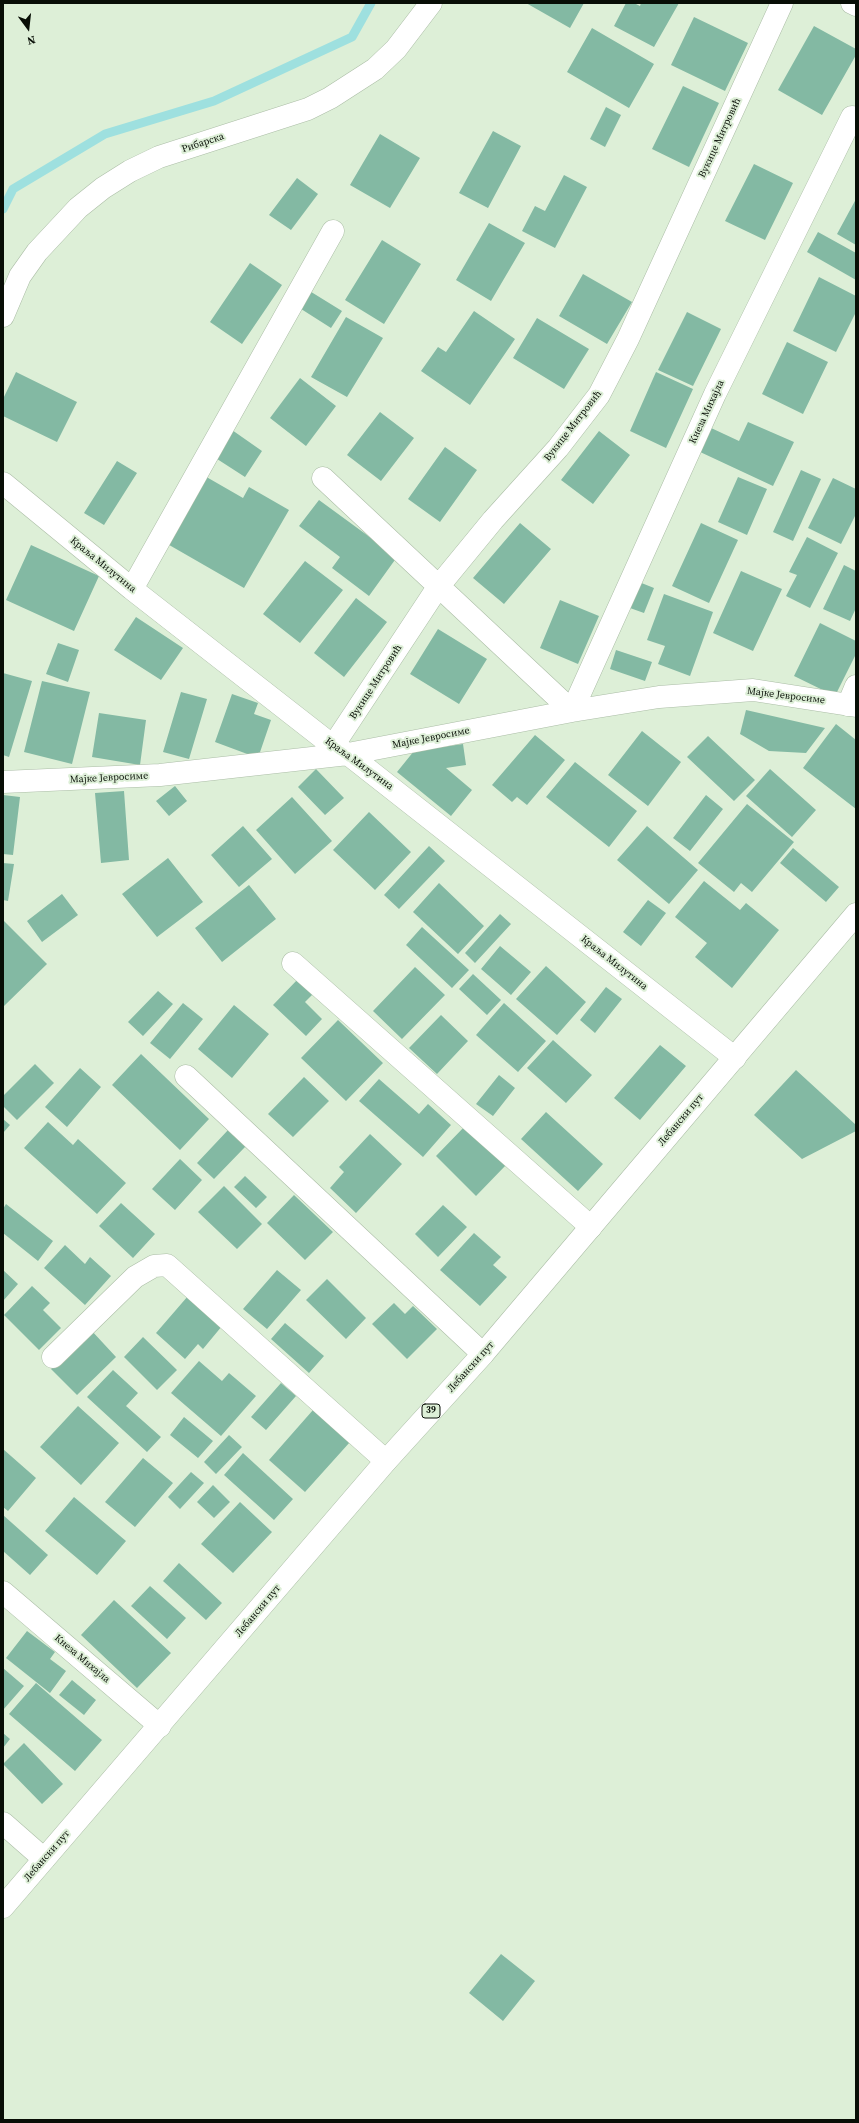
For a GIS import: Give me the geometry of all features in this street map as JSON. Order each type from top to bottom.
[{"type":"street","name":"Рибарска","points":[[3,316],[20,276],[37,252],[78,208],[104,188],[130,171],[159,157],[302,111],[330,98],[374,69],[396,49],[431,3]]},
{"type":"street","name":"Вукице Митровић","points":[[341,750],[438,587],[493,520],[558,448],[599,395],[628,339],[782,3]]},
{"type":"street","points":[[852,3],[856,5]]},
{"type":"street","name":"Кнеза Михајла","points":[[572,711],[715,394],[852,117]]},
{"type":"street","points":[[132,589],[333,231]]},
{"type":"street","points":[[323,478],[572,711]]},
{"type":"street","name":"Краља Милутина","points":[[3,483],[132,589],[341,750],[735,1058]]},
{"type":"street","name":"Мајке Јевросиме","points":[[3,782],[160,775],[341,750],[572,711],[659,698],[753,690],[853,699]]},
{"type":"street","name":"Лебански пут","points":[[3,1907],[386,1461],[483,1354],[856,914]]},
{"type":"street","points":[[293,964],[591,1226]]},
{"type":"street","points":[[186,1076],[483,1354]]},
{"type":"street","points":[[53,1357],[135,1277],[154,1266],[167,1265],[386,1461]]},
{"type":"street","name":"Кнеза Михајла","points":[[3,1592],[160,1726]]},
{"type":"street","points":[[3,1823],[44,1859]]},
{"type":"building","points":[[526,3],[584,3],[570,28]]},
{"type":"building","points":[[626,3],[634,3],[640,6],[641,3],[679,3],[654,47],[614,26]]},
{"type":"building","points":[[694,17],[748,43],[725,91],[671,65]]},
{"type":"building","points":[[814,26],[856,49],[856,55],[822,115],[778,90]]},
{"type":"building","points":[[592,28],[654,64],[629,108],[567,72]]},
{"type":"building","points":[[683,86],[719,103],[689,167],[652,149]]},
{"type":"building","points":[[606,107],[621,115],[605,147],[590,139]]},
{"type":"building","points":[[493,131],[521,146],[488,208],[459,193]]},
{"type":"building","points":[[380,134],[420,158],[390,208],[350,185]]},
{"type":"building","points":[[754,164],[793,183],[765,240],[725,221]]},
{"type":"building","points":[[564,175],[587,187],[555,248],[522,231],[535,206],[545,211]]},
{"type":"building","points":[[297,178],[318,194],[291,230],[269,215]]},
{"type":"building","points":[[856,199],[856,245],[837,234]]},
{"type":"building","points":[[489,223],[525,243],[491,301],[456,280]]},
{"type":"building","points":[[818,232],[856,253],[856,280],[807,252]]},
{"type":"building","points":[[382,240],[421,264],[384,324],[345,300]]},
{"type":"building","points":[[250,263],[282,285],[242,344],[210,322]]},
{"type":"building","points":[[583,274],[632,302],[607,344],[559,316]]},
{"type":"building","points":[[819,277],[856,296],[856,312],[836,352],[793,331]]},
{"type":"building","points":[[308,290],[342,311],[331,328],[298,307]]},
{"type":"building","points":[[474,311],[515,339],[470,405],[421,371],[438,347],[446,352]]},
{"type":"building","points":[[687,312],[721,329],[693,386],[658,370]]},
{"type":"building","points":[[346,317],[383,338],[347,397],[311,377]]},
{"type":"building","points":[[537,318],[589,349],[564,389],[513,358]]},
{"type":"building","points":[[787,342],[828,362],[803,414],[762,394]]},
{"type":"building","points":[[16,372],[77,402],[57,442],[3,416],[3,399]]},
{"type":"building","points":[[656,372],[693,389],[666,448],[630,431]]},
{"type":"building","points":[[300,378],[336,406],[306,446],[270,418]]},
{"type":"building","points":[[380,412],[414,438],[381,481],[347,455]]},
{"type":"building","points":[[748,422],[794,442],[773,486],[698,451],[709,427],[739,441]]},
{"type":"building","points":[[232,430],[262,451],[245,477],[214,457]]},
{"type":"building","points":[[599,431],[630,455],[593,504],[561,480]]},
{"type":"building","points":[[445,447],[477,470],[440,522],[408,499]]},
{"type":"building","points":[[117,461],[137,473],[104,525],[84,513]]},
{"type":"building","points":[[801,470],[821,479],[793,541],[773,532]]},
{"type":"building","points":[[203,475],[243,498],[249,487],[289,510],[244,588],[164,542]]},
{"type":"building","points":[[738,477],[767,489],[747,535],[718,522]]},
{"type":"building","points":[[833,478],[856,489],[856,514],[841,544],[808,528]]},
{"type":"building","points":[[319,500],[397,557],[369,596],[332,568],[340,557],[299,526]]},
{"type":"building","points":[[520,523],[551,549],[504,604],[473,578]]},
{"type":"building","points":[[701,523],[738,540],[709,603],[672,586]]},
{"type":"building","points":[[807,537],[838,553],[810,608],[786,596],[797,575],[789,572]]},
{"type":"building","points":[[31,545],[99,576],[74,631],[6,600]]},
{"type":"building","points":[[305,561],[343,590],[300,643],[263,614]]},
{"type":"building","points":[[844,565],[856,571],[856,608],[850,621],[823,609]]},
{"type":"building","points":[[741,571],[782,589],[753,651],[713,633]]},
{"type":"building","points":[[639,582],[654,588],[644,613],[630,608]]},
{"type":"building","points":[[664,594],[713,612],[690,676],[658,664],[665,646],[647,640]]},
{"type":"building","points":[[356,598],[387,622],[344,677],[314,653]]},
{"type":"building","points":[[560,600],[599,616],[578,664],[540,648]]},
{"type":"building","points":[[136,617],[183,648],[161,680],[114,650]]},
{"type":"building","points":[[820,623],[856,641],[856,654],[835,696],[794,676]]},
{"type":"building","points":[[438,629],[487,659],[459,704],[410,674]]},
{"type":"building","points":[[58,643],[79,650],[68,682],[46,674]]},
{"type":"building","points":[[616,650],[652,662],[645,681],[610,669]]},
{"type":"building","points":[[3,673],[32,681],[9,757],[3,755]]},
{"type":"building","points":[[42,681],[90,692],[72,764],[24,752]]},
{"type":"building","points":[[181,692],[207,699],[189,759],[163,752]]},
{"type":"building","points":[[232,694],[258,703],[254,714],[271,720],[258,758],[215,742]]},
{"type":"building","points":[[746,710],[825,728],[806,753],[769,751],[740,734]]},
{"type":"building","points":[[99,713],[146,720],[140,765],[92,757]]},
{"type":"building","points":[[836,724],[856,740],[856,809],[803,768]]},
{"type":"building","points":[[642,731],[681,762],[648,806],[608,775]]},
{"type":"building","points":[[535,735],[565,760],[527,805],[517,797],[512,802],[492,785]]},
{"type":"building","points":[[708,736],[755,780],[734,801],[687,757]]},
{"type":"building","points":[[463,744],[466,765],[446,768],[472,790],[451,816],[397,772],[414,751]]},
{"type":"building","points":[[575,762],[637,811],[609,847],[546,797]]},
{"type":"building","points":[[316,769],[344,798],[325,815],[298,787]]},
{"type":"building","points":[[770,769],[816,810],[792,837],[746,796]]},
{"type":"building","points":[[175,786],[187,801],[169,816],[156,801]]},
{"type":"building","points":[[124,791],[129,860],[101,863],[95,793]]},
{"type":"building","points":[[3,795],[20,797],[13,855],[3,854]]},
{"type":"building","points":[[706,795],[723,809],[690,851],[673,838]]},
{"type":"building","points":[[292,797],[332,841],[295,874],[256,830]]},
{"type":"building","points":[[747,804],[794,842],[752,892],[741,883],[734,892],[698,863]]},
{"type":"building","points":[[369,812],[411,852],[375,890],[333,850]]},
{"type":"building","points":[[243,826],[272,859],[239,887],[211,855]]},
{"type":"building","points":[[647,826],[698,870],[669,904],[617,860]]},
{"type":"building","points":[[429,846],[445,861],[399,909],[384,895]]},
{"type":"building","points":[[793,848],[839,887],[826,902],[780,863]]},
{"type":"building","points":[[168,858],[203,902],[157,937],[122,894]]},
{"type":"building","points":[[3,863],[14,864],[8,901],[3,900]]},
{"type":"building","points":[[704,881],[740,910],[746,903],[779,930],[732,988],[695,957],[707,943],[675,917]]},
{"type":"building","points":[[439,883],[484,926],[458,954],[413,912]]},
{"type":"building","points":[[249,885],[276,919],[222,962],[195,928]]},
{"type":"building","points":[[62,894],[78,915],[42,942],[27,921]]},
{"type":"building","points":[[648,900],[666,913],[641,946],[623,932]]},
{"type":"building","points":[[500,914],[511,924],[475,963],[465,953]]},
{"type":"building","points":[[4,921],[47,964],[4,1006],[3,922]]},
{"type":"building","points":[[422,927],[469,970],[452,988],[406,945]]},
{"type":"building","points":[[500,946],[531,972],[511,995],[481,969]]},
{"type":"building","points":[[546,966],[586,1002],[557,1035],[516,999]]},
{"type":"building","points":[[415,967],[445,995],[402,1039],[373,1011]]},
{"type":"building","points":[[473,974],[501,1000],[487,1015],[459,989]]},
{"type":"building","points":[[298,979],[313,994],[305,1002],[322,1019],[306,1036],[273,1005]]},
{"type":"building","points":[[606,987],[622,999],[595,1033],[580,1020]]},
{"type":"building","points":[[158,991],[173,1004],[143,1036],[128,1022]]},
{"type":"building","points":[[183,1003],[203,1019],[170,1059],[150,1043]]},
{"type":"building","points":[[504,1003],[546,1041],[518,1072],[476,1035]]},
{"type":"building","points":[[234,1005],[269,1034],[232,1078],[198,1049]]},
{"type":"building","points":[[441,1015],[468,1041],[437,1074],[409,1048]]},
{"type":"building","points":[[338,1020],[383,1063],[346,1101],[301,1058]]},
{"type":"building","points":[[553,1040],[592,1075],[566,1103],[527,1068]]},
{"type":"building","points":[[660,1045],[686,1066],[640,1120],[614,1098]]},
{"type":"building","points":[[141,1054],[209,1119],[180,1150],[112,1085]]},
{"type":"building","points":[[35,1064],[54,1083],[17,1120],[3,1106],[3,1096]]},
{"type":"building","points":[[80,1068],[101,1087],[67,1127],[45,1107]]},
{"type":"building","points":[[796,1070],[856,1125],[856,1131],[802,1159],[754,1115]]},
{"type":"building","points":[[499,1075],[515,1088],[493,1116],[476,1104]]},
{"type":"building","points":[[304,1077],[329,1101],[293,1137],[268,1114]]},
{"type":"building","points":[[379,1079],[419,1114],[428,1104],[451,1125],[423,1157],[359,1101]]},
{"type":"building","points":[[546,1112],[603,1164],[578,1191],[521,1139]]},
{"type":"building","points":[[3,1119],[10,1125],[3,1133]]},
{"type":"building","points":[[48,1122],[73,1145],[78,1139],[126,1183],[97,1214],[24,1148]]},
{"type":"building","points":[[466,1125],[507,1164],[476,1196],[436,1156]]},
{"type":"building","points":[[229,1129],[246,1146],[214,1179],[197,1163]]},
{"type":"building","points":[[370,1134],[402,1164],[356,1213],[330,1188],[344,1172],[339,1167]]},
{"type":"building","points":[[180,1159],[202,1180],[175,1210],[152,1189]]},
{"type":"building","points":[[245,1176],[267,1197],[256,1208],[234,1187]]},
{"type":"building","points":[[224,1186],[262,1224],[237,1249],[198,1212]]},
{"type":"building","points":[[294,1195],[333,1232],[305,1260],[267,1223]]},
{"type":"building","points":[[121,1203],[155,1234],[133,1258],[99,1226]]},
{"type":"building","points":[[6,1204],[53,1241],[38,1261],[3,1233],[3,1209]]},
{"type":"building","points":[[443,1205],[467,1227],[438,1257],[415,1234]]},
{"type":"building","points":[[474,1233],[501,1257],[493,1265],[507,1277],[480,1306],[440,1270]]},
{"type":"building","points":[[65,1245],[85,1264],[90,1257],[111,1276],[85,1305],[44,1268]]},
{"type":"building","points":[[3,1270],[18,1284],[3,1301]]},
{"type":"building","points":[[277,1270],[301,1290],[267,1329],[243,1309]]},
{"type":"building","points":[[327,1279],[366,1318],[346,1339],[306,1300]]},
{"type":"building","points":[[32,1286],[50,1303],[43,1310],[61,1328],[39,1350],[4,1315]]},
{"type":"building","points":[[188,1296],[222,1326],[203,1349],[198,1344],[185,1359],[156,1333]]},
{"type":"building","points":[[394,1303],[405,1314],[413,1306],[437,1329],[407,1359],[372,1324]]},
{"type":"building","points":[[285,1323],[324,1356],[309,1373],[271,1339]]},
{"type":"building","points":[[91,1330],[116,1357],[77,1395],[51,1369]]},
{"type":"building","points":[[143,1337],[177,1370],[157,1390],[124,1357]]},
{"type":"building","points":[[199,1361],[222,1381],[229,1373],[256,1396],[221,1436],[171,1393]]},
{"type":"building","points":[[113,1370],[138,1393],[126,1406],[161,1437],[147,1452],[87,1397]]},
{"type":"building","points":[[281,1383],[296,1396],[266,1430],[251,1417]]},
{"type":"building","points":[[78,1406],[119,1443],[81,1485],[40,1447]]},
{"type":"building","points":[[313,1410],[350,1442],[305,1492],[269,1460]]},
{"type":"building","points":[[184,1417],[213,1441],[198,1458],[170,1435]]},
{"type":"building","points":[[229,1435],[242,1447],[216,1474],[204,1462]]},
{"type":"building","points":[[3,1449],[36,1478],[8,1511],[3,1507]]},
{"type":"building","points":[[243,1453],[293,1499],[274,1520],[224,1475]]},
{"type":"building","points":[[143,1458],[173,1483],[135,1527],[105,1502]]},
{"type":"building","points":[[191,1472],[204,1483],[180,1509],[168,1497]]},
{"type":"building","points":[[213,1485],[230,1502],[214,1518],[197,1502]]},
{"type":"building","points":[[74,1497],[126,1541],[97,1575],[45,1531]]},
{"type":"building","points":[[240,1502],[272,1532],[233,1573],[201,1544]]},
{"type":"building","points":[[3,1515],[48,1555],[30,1575],[3,1551]]},
{"type":"building","points":[[179,1563],[222,1603],[206,1620],[163,1581]]},
{"type":"building","points":[[150,1586],[186,1618],[167,1639],[131,1606]]},
{"type":"building","points":[[114,1600],[171,1653],[137,1688],[81,1635]]},
{"type":"building","points":[[27,1631],[55,1652],[50,1659],[66,1671],[50,1693],[6,1658]]},
{"type":"building","points":[[3,1668],[24,1686],[3,1710]]},
{"type":"building","points":[[72,1680],[96,1700],[84,1715],[59,1695]]},
{"type":"building","points":[[36,1683],[102,1740],[75,1771],[9,1714]]},
{"type":"building","points":[[3,1733],[10,1739],[3,1748]]},
{"type":"building","points":[[24,1743],[63,1784],[42,1804],[3,1764]]},
{"type":"building","points":[[501,1954],[535,1981],[503,2021],[469,1993]]},
{"type":"waterway","points":[[3,209],[13,189],[105,134],[214,101],[352,37],[371,3]]}]
